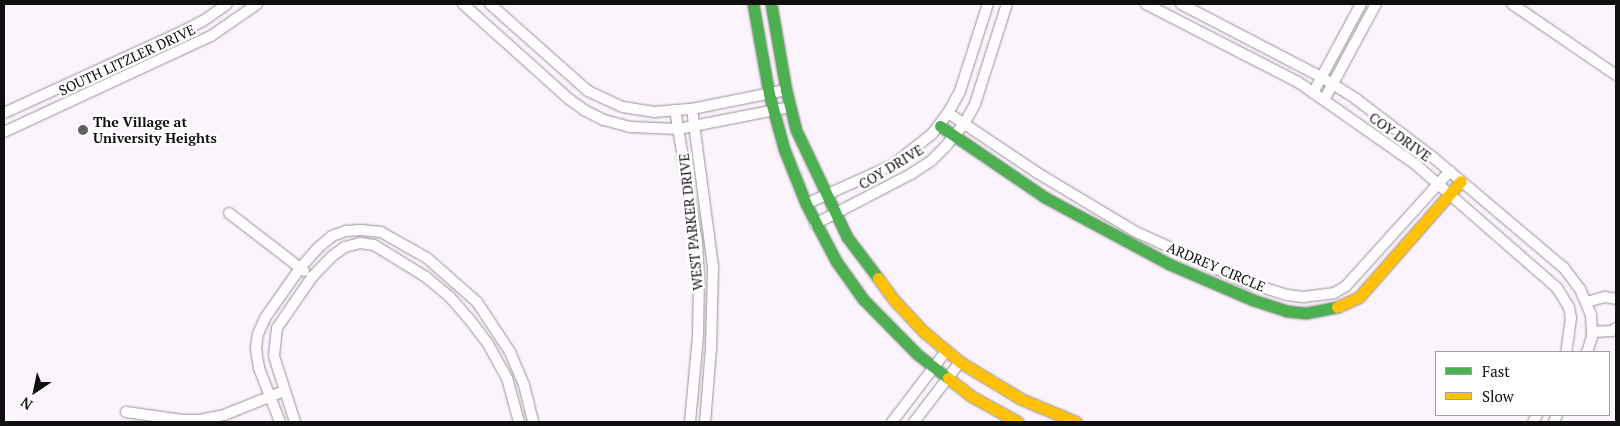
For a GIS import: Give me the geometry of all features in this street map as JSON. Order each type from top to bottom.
[{"type":"street","name":"SOUTH LITZLER DRIVE","points":[[4,113],[196,24],[228,4]]},
{"type":"street","name":"SOUTH LITZLER DRIVE","points":[[4,132],[211,36],[257,4]]},
{"type":"street","points":[[463,4],[584,110],[604,120],[631,127],[678,128],[790,107]]},
{"type":"street","points":[[490,4],[588,91],[614,104],[638,111],[692,109],[786,90]]},
{"type":"street","points":[[753,4],[769,94],[784,149],[815,224],[836,261],[863,299],[896,335],[933,368],[990,408],[1018,422]]},
{"type":"street","points":[[770,4],[786,90],[796,130],[848,237],[895,301],[924,332],[946,351],[960,362],[1021,399],[1076,422]]},
{"type":"street","name":"COY DRIVE","points":[[806,204],[894,164],[914,150],[940,126],[960,91],[988,4]]},
{"type":"street","name":"COY DRIVE","points":[[815,224],[930,161],[954,136],[964,124],[975,104],[1007,4]]},
{"type":"street","name":"COY DRIVE","points":[[1146,4],[1298,82],[1392,147],[1450,193],[1557,288],[1569,307],[1571,318],[1566,351]]},
{"type":"street","name":"COY DRIVE","points":[[1181,4],[1334,84],[1406,136],[1450,171],[1564,268],[1573,278],[1587,302],[1591,315],[1592,332],[1588,351]]},
{"type":"street","points":[[1313,93],[1323,78],[1361,4]]},
{"type":"street","points":[[1324,100],[1376,4]]},
{"type":"street","points":[[1512,4],[1616,74]]},
{"type":"street","name":"WEST PARKER DRIVE","points":[[692,109],[713,267],[712,348],[705,422]]},
{"type":"street","name":"WEST PARKER DRIVE","points":[[675,110],[696,242],[699,275],[698,336],[690,422]]},
{"type":"street","name":"ARDREY CIRCLE","points":[[948,113],[1036,172],[1134,231],[1246,282],[1287,295],[1302,297],[1334,293],[1346,286],[1450,171]]},
{"type":"street","name":"ARDREY CIRCLE","points":[[940,126],[1046,198],[1123,240],[1169,264],[1253,300],[1286,311],[1306,313],[1334,309],[1358,297],[1461,181]]},
{"type":"street","points":[[230,213],[312,277]]},
{"type":"street","points":[[280,422],[260,368],[256,348],[258,334],[264,318],[300,268],[319,247],[332,236],[346,231],[361,230],[381,232],[427,258],[476,302],[510,352],[524,385],[533,422]]},
{"type":"street","points":[[295,422],[274,356],[276,328],[312,277],[331,257],[345,247],[360,243],[374,246],[426,277],[449,296],[488,344],[507,378],[519,422]]},
{"type":"street","points":[[1587,302],[1605,297],[1616,299]]},
{"type":"street","points":[[1592,332],[1612,331],[1616,328]]},
{"type":"street","points":[[892,422],[946,351]]},
{"type":"street","points":[[914,422],[960,362]]},
{"type":"street","points":[[126,412],[182,420],[200,420],[224,415],[284,391]]},
{"type":"traffic: fast","points":[[753,4],[769,94],[784,149],[806,204],[836,261],[863,299],[917,354],[948,378]]},
{"type":"traffic: fast","points":[[771,4],[786,90],[796,130],[847,237],[878,278]]},
{"type":"traffic: fast","points":[[940,126],[1046,198],[1169,264],[1253,300],[1286,311],[1306,313],[1337,307]]},
{"type":"traffic: slow","points":[[1337,307],[1359,297],[1461,181]]},
{"type":"traffic: slow","points":[[878,278],[895,301],[924,332],[960,362],[1021,399],[1076,422]]},
{"type":"traffic: slow","points":[[948,378],[971,396],[1018,422]]},
{"type":"place","name":"The Village at University Heights","points":[[83,130]]}]
